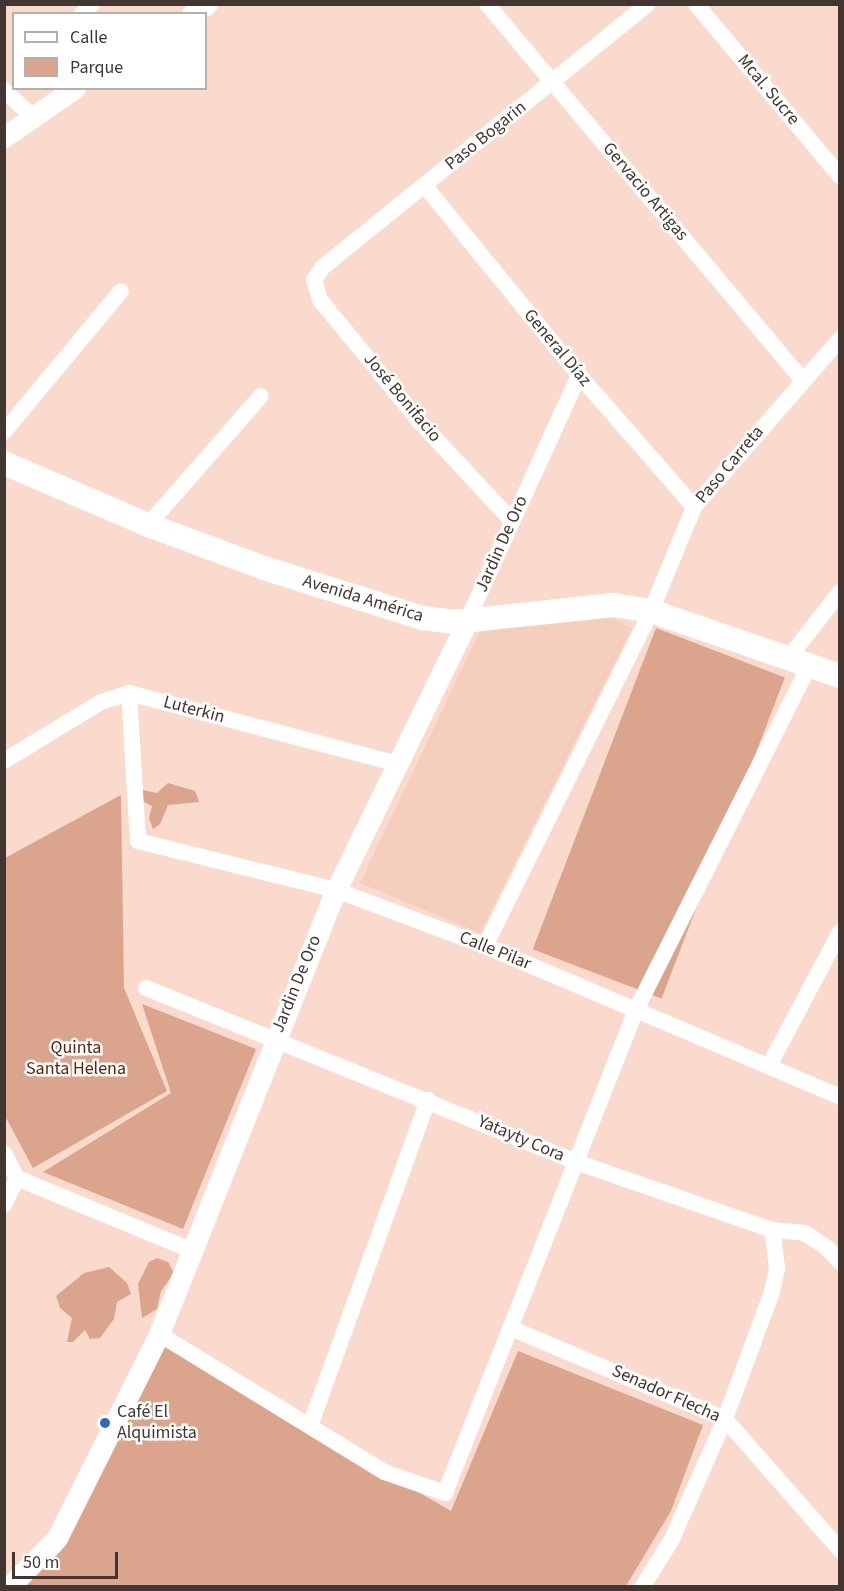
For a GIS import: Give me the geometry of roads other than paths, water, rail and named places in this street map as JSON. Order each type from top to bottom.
[{"type":"main road","name":"Avenida América","points":[[4,463],[148,525],[393,611],[438,621],[467,621],[613,605],[651,611],[800,660],[840,676]]},
{"type":"street","name":"Gervacio Artigas","points":[[488,4],[804,380]]},
{"type":"street","name":"Paso Bogarin","points":[[323,267],[648,4]]},
{"type":"street","name":"Mcal. Sucre","points":[[696,4],[840,176]]},
{"type":"street","points":[[4,90],[33,117]]},
{"type":"street","points":[[4,137],[72,90]]},
{"type":"street","name":"General Díaz","points":[[424,185],[579,375],[694,507]]},
{"type":"street","name":"José Bonifacio","points":[[323,267],[314,280],[320,300],[420,422],[512,521]]},
{"type":"street","points":[[4,432],[121,291]]},
{"type":"street","name":"Paso Carreta","points":[[485,946],[651,611],[694,507],[840,339]]},
{"type":"street","name":"Jardin De Oro","points":[[10,1587],[57,1538],[159,1334],[336,890],[467,621],[579,375]]},
{"type":"street","points":[[148,525],[261,396]]},
{"type":"street","points":[[159,1334],[384,1472],[445,1493],[513,1329],[636,1010],[800,660],[840,592]]},
{"type":"street","points":[[4,761],[101,702],[129,693]]},
{"type":"street","name":"Calle Pilar","points":[[129,693],[138,841],[336,890],[485,946],[840,1097]]},
{"type":"street","name":"Luterkin","points":[[129,693],[398,764]]},
{"type":"street","points":[[769,1066],[840,932]]},
{"type":"street","name":"Yatayty Cora","points":[[146,988],[428,1100],[576,1162],[772,1230],[805,1233],[821,1243],[840,1262]]},
{"type":"street","points":[[310,1426],[428,1100]]},
{"type":"street","points":[[4,1153],[17,1178],[193,1251]]},
{"type":"street","points":[[4,1205],[17,1178]]},
{"type":"street","points":[[643,1587],[672,1539],[725,1419],[772,1292],[777,1268],[772,1230]]},
{"type":"street","name":"Senador Flecha","points":[[513,1329],[725,1419],[840,1550]]},
{"type":"place","name":"Café El Alquimista","points":[[105,1423]]},
{"type":"park label","name":"Quinta Santa Helena","points":[[76,1059]]}]
